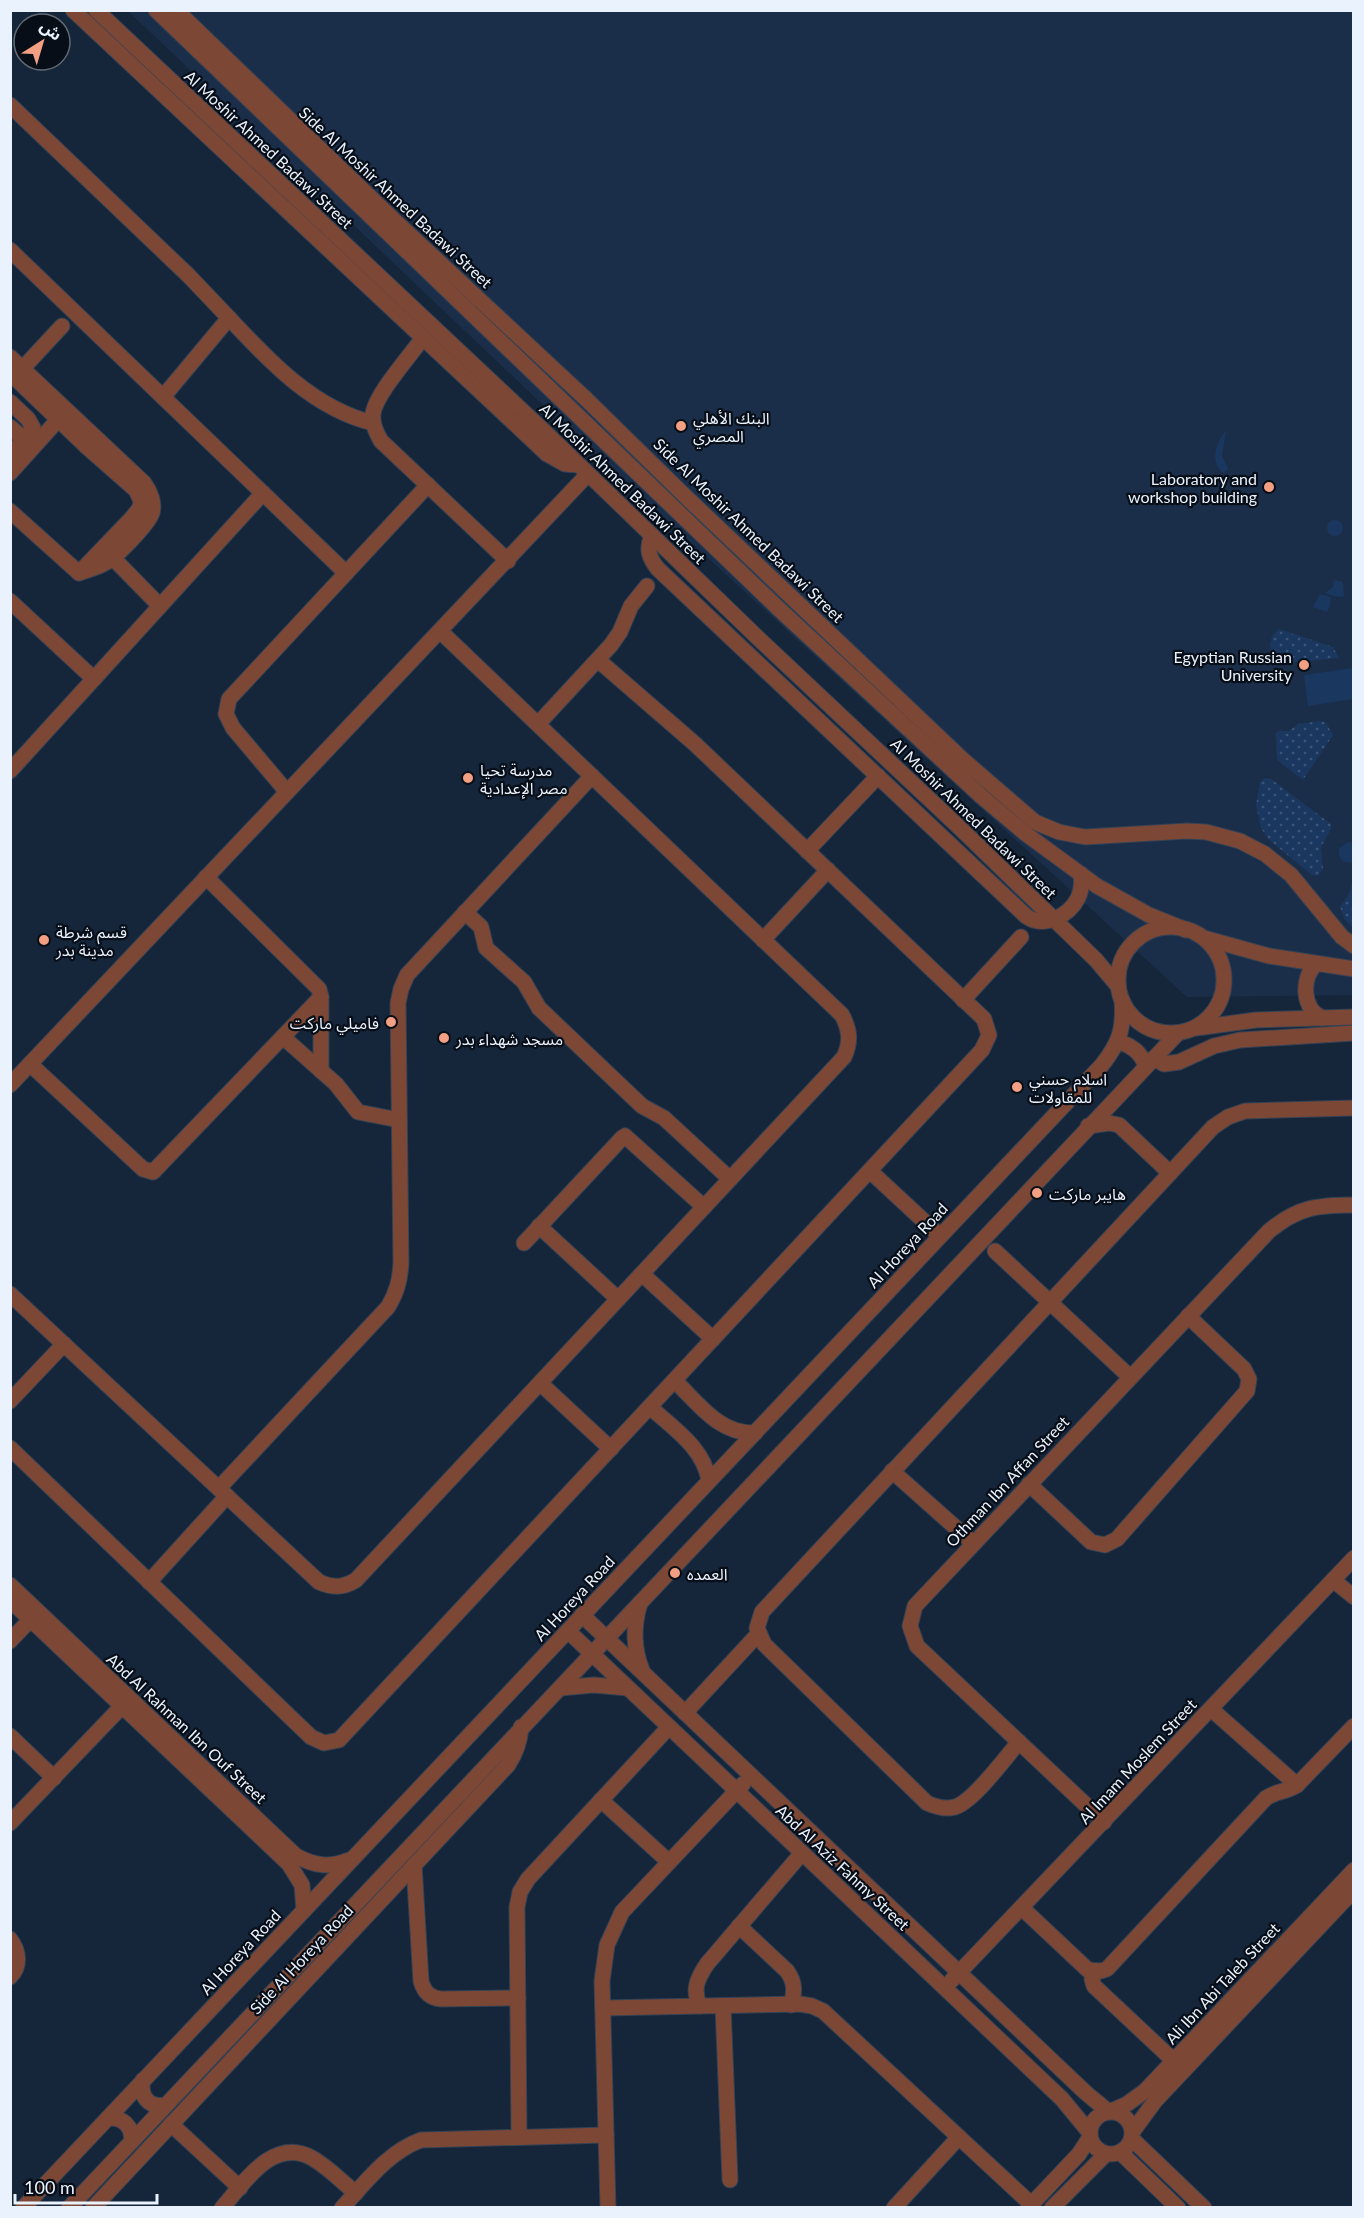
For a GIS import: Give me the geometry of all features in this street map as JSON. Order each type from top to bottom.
[{"type":"street","points":[[10,1084],[508,561],[583,469],[553,459],[493,405],[73,10]]},
{"type":"street","name":"Al Moshir Ahmed Badawi Street","points":[[96,10],[504,393],[907,778],[1110,975],[1120,993]]},
{"type":"street","name":"Al Moshir Ahmed Badawi Street","points":[[156,10],[391,228],[779,609],[981,796],[1031,828],[1053,854],[1081,874],[1131,906],[1185,930]]},
{"type":"street","name":"Side Al Moshir Ahmed Badawi Street","points":[[176,10],[391,228]]},
{"type":"street","points":[[10,105],[189,276],[268,360],[332,407],[351,417],[373,423]]},
{"type":"street","points":[[10,250],[346,573]]},
{"type":"street","points":[[163,397],[229,318]]},
{"type":"street","points":[[17,370],[62,326]]},
{"type":"street","points":[[422,339],[375,403],[373,423],[381,441],[508,561]]},
{"type":"street","points":[[10,357],[17,370],[150,494],[153,508],[78,573]]},
{"type":"street","points":[[493,405],[504,393]]},
{"type":"street","points":[[10,402],[32,423],[33,428],[10,456]]},
{"type":"street","points":[[10,473],[63,415]]},
{"type":"street","points":[[10,427],[25,440]]},
{"type":"street","points":[[287,792],[233,729],[228,722],[226,707],[233,693],[428,485]]},
{"type":"street","points":[[10,771],[263,493]]},
{"type":"street","points":[[10,511],[78,573]]},
{"type":"street","points":[[78,573],[104,564],[113,558],[141,518]]},
{"type":"street","points":[[652,536],[648,544],[649,551],[657,570],[1026,916],[1039,922],[1053,920],[1068,910],[1077,900],[1081,888],[1081,874]]},
{"type":"street","points":[[113,558],[160,606]]},
{"type":"street","points":[[537,724],[616,639],[631,606],[647,586]]},
{"type":"street","points":[[10,601],[94,679]]},
{"type":"street","points":[[10,1294],[319,1582],[328,1586],[347,1585],[356,1580],[844,1057],[849,1047],[850,1036],[848,1025],[842,1015],[440,631]]},
{"type":"street","points":[[10,1448],[311,1737],[317,1741],[332,1743],[344,1735],[987,1043],[989,1035],[984,1019],[695,744],[598,660]]},
{"type":"street","points":[[150,1582],[223,1492],[388,1307],[396,1294],[401,1263],[398,1003],[401,989],[407,975],[592,776]]},
{"type":"street","points":[[807,850],[878,776]]},
{"type":"street","points":[[894,792],[907,778]]},
{"type":"street","points":[[1031,828],[1095,837],[1187,831],[1206,832],[1240,841],[1265,854],[1291,875],[1336,930],[1353,946]]},
{"type":"street","points":[[1053,854],[1067,834]]},
{"type":"street","points":[[763,940],[828,870]]},
{"type":"street","points":[[206,877],[316,986],[321,997],[321,1071]]},
{"type":"street","points":[[465,912],[481,927],[486,948],[524,982],[539,1008],[642,1106],[664,1118],[730,1179]]},
{"type":"street","points":[[1353,969],[1246,950],[1173,927],[1160,928],[1136,940],[1121,961],[1118,973],[1120,993],[1127,1010],[1142,1024],[1160,1032],[1178,1033],[1193,1028],[1256,1020],[1353,1017]]},
{"type":"street","points":[[1193,1028],[1212,1013],[1222,991],[1221,966],[1209,944],[1200,936]]},
{"type":"street","points":[[963,1000],[1021,937]]},
{"type":"street","points":[[1316,964],[1307,977],[1307,1001],[1314,1013],[1322,1018]]},
{"type":"street","name":"Al Horeya Road","points":[[23,2208],[1102,1065],[1118,1042],[1121,1032],[1120,993]]},
{"type":"street","points":[[30,1064],[143,1169],[149,1172],[156,1169],[321,997]]},
{"type":"street","points":[[1256,1020],[1258,1038]]},
{"type":"street","points":[[69,2208],[1178,1033]]},
{"type":"street","points":[[1118,1042],[1128,1045],[1150,1062],[1164,1064],[1179,1062],[1227,1042],[1353,1033]]},
{"type":"street","points":[[283,1037],[336,1084],[358,1112],[399,1120]]},
{"type":"street","points":[[1119,1125],[1120,1092]]},
{"type":"street","points":[[1019,1742],[968,1801],[954,1808],[935,1807],[927,1803],[764,1644],[759,1633],[758,1620],[762,1612],[1212,1127],[1228,1117],[1245,1111],[1353,1108]]},
{"type":"street","points":[[1088,1126],[1109,1123],[1119,1125],[1170,1173]]},
{"type":"street","points":[[615,1303],[532,1234],[625,1136],[704,1207]]},
{"type":"street","points":[[870,1171],[940,1236]]},
{"type":"street","name":"Othman Ibn Affan Street","points":[[1104,1822],[917,1646],[912,1637],[911,1616],[915,1606],[1269,1232],[1284,1219],[1301,1210],[1320,1205],[1353,1205]]},
{"type":"street","points":[[995,1251],[1130,1377]]},
{"type":"street","points":[[642,1274],[713,1339]]},
{"type":"street","points":[[1029,1484],[1091,1542],[1105,1545],[1117,1539],[1247,1391],[1249,1379],[1244,1369],[1188,1316]]},
{"type":"street","points":[[10,1401],[64,1344]]},
{"type":"street","points":[[675,1381],[722,1425],[732,1431],[755,1433]]},
{"type":"street","points":[[540,1383],[611,1449]]},
{"type":"street","points":[[650,1407],[701,1455],[707,1468],[709,1481]]},
{"type":"street","points":[[892,1471],[973,1543]]},
{"type":"street","name":"Al Imam Moslem Street","points":[[945,1988],[1353,1558]]},
{"type":"street","points":[[1333,1580],[1353,1597]]},
{"type":"street","name":"Abd Al Rahman Ibn Ouf Street","points":[[10,1585],[289,1864],[302,1885],[304,1910]]},
{"type":"street","name":"Abd Al Rahman Ibn Ouf Street","points":[[10,1600],[296,1856],[310,1863],[324,1866],[339,1864],[352,1858]]},
{"type":"street","points":[[560,1688],[594,1684],[628,1688],[643,1673],[635,1640],[636,1620],[641,1600]]},
{"type":"street","name":"Abd Al Aziz Fahmy Street","points":[[582,1615],[1086,2093],[1110,2111]]},
{"type":"street","points":[[10,1641],[31,1619]]},
{"type":"street","name":"Abd Al Aziz Fahmy Street","points":[[568,1631],[1070,2107],[1090,2135]]},
{"type":"street","points":[[685,1713],[759,1633]]},
{"type":"street","points":[[10,1823],[126,1702]]},
{"type":"street","points":[[1211,1709],[1297,1785]]},
{"type":"street","points":[[1022,1908],[1083,1966],[1095,1971],[1107,1969],[1266,1798],[1297,1785],[1353,1726]]},
{"type":"street","name":"Side Al Horeya Road","points":[[93,2208],[508,1765],[520,1741],[521,1727]]},
{"type":"street","points":[[519,2137],[517,1907],[520,1892],[528,1879],[669,1727]]},
{"type":"street","points":[[10,1736],[54,1778]]},
{"type":"street","points":[[608,2208],[603,2008],[603,1962],[607,1945],[613,1928],[628,1905],[751,1776]]},
{"type":"street","points":[[601,1800],[669,1862]]},
{"type":"street","points":[[700,2006],[696,1998],[697,1980],[707,1964],[802,1853]]},
{"type":"street","points":[[414,1865],[421,1981],[426,1992],[441,2000],[518,1998]]},
{"type":"street","name":"Ali Ibn Abi Taleb Street","points":[[1110,2111],[1150,2096],[1299,1938],[1353,1870]]},
{"type":"street","name":"Ali Ibn Abi Taleb Street","points":[[1132,2135],[1150,2096],[1174,2061],[1299,1938],[1353,1890]]},
{"type":"street","points":[[740,1926],[792,1978],[794,1987],[791,2005]]},
{"type":"street","points":[[10,1939],[16,1948],[18,1957],[17,1965],[10,1977]]},
{"type":"street","points":[[1095,1971],[1092,1979],[1094,1986],[1174,2061]]},
{"type":"street","points":[[723,2006],[730,2180]]},
{"type":"street","points":[[603,2008],[812,2006],[823,2011],[1030,2206],[1073,2161],[1090,2135],[1095,2119],[1110,2111],[1126,2117],[1132,2135],[1148,2154],[1203,2208]]},
{"type":"street","points":[[143,2080],[144,2097],[154,2105],[165,2105]]},
{"type":"street","points":[[1070,2107],[1080,2102],[1086,2093]]},
{"type":"street","points":[[108,2118],[121,2119],[126,2123],[130,2128],[132,2141]]},
{"type":"street","points":[[171,2124],[240,2188]]},
{"type":"street","points":[[342,2208],[393,2155],[406,2145],[422,2140],[606,2135]]},
{"type":"street","points":[[1090,2135],[1094,2146],[1113,2153],[1136,2167],[1178,2208]]},
{"type":"street","points":[[1052,2208],[1086,2172],[1113,2153],[1128,2147],[1132,2135]]},
{"type":"street","points":[[894,2208],[959,2137]]},
{"type":"street","points":[[222,2208],[265,2161],[276,2154],[288,2151],[313,2158],[356,2193]]},
{"type":"street","points":[[1136,2167],[1140,2159],[1148,2154]]},
{"type":"street","points":[[1073,2161],[1081,2164],[1086,2172]]},
{"type":"shaded area","points":[[128,11],[1353,11],[1353,995],[1187,997],[602,461]]},
{"type":"shaded area","points":[[1225,432],[1222,455],[1228,469],[1223,473],[1216,464],[1215,453]]},
{"type":"shaded area","points":[[1335,520],[1341,522],[1343,528],[1341,534],[1335,536],[1329,534],[1327,528],[1329,522]]},
{"type":"shaded area","points":[[1334,580],[1343,582],[1344,597],[1325,593],[1333,587]]},
{"type":"shaded area","points":[[1320,594],[1331,597],[1327,612],[1313,607]]},
{"type":"shaded area","points":[[1279,629],[1333,647],[1339,658],[1276,664],[1270,645],[1272,636]]},
{"type":"shaded area","points":[[1353,668],[1353,699],[1308,706],[1304,675]]},
{"type":"shaded area","points":[[1321,721],[1326,723],[1333,735],[1303,780],[1277,760],[1276,733],[1289,731],[1298,724]]},
{"type":"shaded area","points":[[1265,778],[1271,779],[1331,824],[1331,829],[1321,847],[1323,869],[1318,876],[1312,875],[1269,840],[1261,828],[1256,805],[1260,782]]},
{"type":"shaded area","points":[[1348,842],[1353,843],[1353,862],[1344,861],[1339,855],[1339,848]]},
{"type":"shaded area","points":[[1353,881],[1353,928],[1344,918],[1340,907],[1349,894]]},
{"type":"place","name":"البنك الأهلي المصري","points":[[681,426]]},
{"type":"place","name":"Laboratory and workshop building","points":[[1269,487]]},
{"type":"place","name":"Egyptian Russian University","points":[[1304,665]]},
{"type":"place","name":"مدرسة تحيا مصر الإعدادية","points":[[468,778]]},
{"type":"place","name":"قسم شرطة مدينة بدر","points":[[44,940]]},
{"type":"place","name":"فاميلي ماركت","points":[[391,1022]]},
{"type":"place","name":"مسجد شهداء بدر","points":[[444,1038]]},
{"type":"place","name":"اسلام حسني للمقاولات","points":[[1017,1087]]},
{"type":"place","name":"هايبر ماركت","points":[[1037,1193]]},
{"type":"place","name":"العمده","points":[[675,1573]]}]
